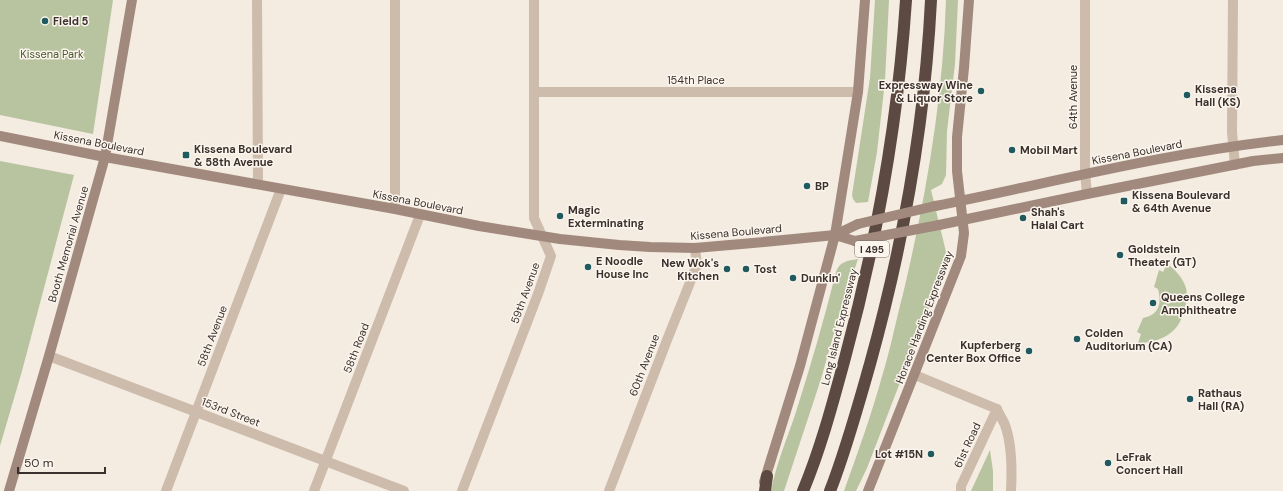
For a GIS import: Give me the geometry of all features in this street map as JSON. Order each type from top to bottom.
[{"type":"highway","name":"Long Island Expressway","points":[[804,491],[836,394],[860,304],[882,202],[897,103],[906,0]]},
{"type":"highway","name":"I 495","points":[[830,491],[860,400],[886,309],[907,210],[923,102],[931,0]]},
{"type":"highway","points":[[765,491],[767,476]]},
{"type":"main road","name":"Booth Memorial Avenue","points":[[9,491],[105,157],[132,0]]},
{"type":"main road","points":[[760,491],[767,476],[800,366],[835,235],[858,92],[865,0]]},
{"type":"main road","name":"Horace Harding Expressway","points":[[868,491],[961,256],[964,233],[957,171],[957,137],[969,0]]},
{"type":"main road","name":"Kissena Boulevard","points":[[0,136],[105,157],[541,235],[619,245],[695,248],[835,235],[855,240],[939,225],[1253,161],[1283,158]]},
{"type":"main road","name":"Kissena Boulevard","points":[[835,235],[858,224],[1085,173],[1233,146],[1283,140]]},
{"type":"street","points":[[257,0],[258,184]]},
{"type":"street","points":[[395,209],[396,0]]},
{"type":"street","name":"59th Avenue","points":[[462,491],[538,294],[551,256],[534,218],[534,0]]},
{"type":"street","name":"64th Avenue","points":[[1085,0],[1085,173],[1087,194]]},
{"type":"street","points":[[1233,0],[1232,132],[1235,165]]},
{"type":"street","name":"154th Place","points":[[534,92],[858,92]]},
{"type":"street","name":"58th Avenue","points":[[166,491],[281,189]]},
{"type":"street","name":"58th Road","points":[[314,491],[420,214]]},
{"type":"street","name":"60th Avenue","points":[[609,491],[697,265],[695,248]]},
{"type":"street","name":"153rd Street","points":[[49,356],[404,491]]},
{"type":"street","points":[[915,375],[997,409],[1006,426],[1009,442],[1011,491]]},
{"type":"street","name":"61st Road","points":[[961,491],[961,486],[997,409]]},
{"type":"green space","name":"Kissena Park","points":[[0,0],[113,0],[93,134],[0,115]]},
{"type":"green space","points":[[875,0],[889,0],[885,81],[877,152],[868,202],[856,203],[852,195],[870,78]]},
{"type":"green space","points":[[946,0],[958,0],[955,64],[947,131],[946,175],[942,184],[931,190],[946,252],[935,292],[867,468],[856,491],[844,491],[870,418],[886,363],[919,221],[937,111]]},
{"type":"green space","points":[[0,161],[74,175],[22,371],[0,446]]},
{"type":"green space","points":[[858,259],[838,319],[821,379],[784,491],[771,491],[778,462],[795,415],[811,362],[836,272],[842,264],[847,261]]},
{"type":"green space","points":[[1167,264],[1178,274],[1186,288],[1187,298],[1181,321],[1175,329],[1163,338],[1138,343],[1141,334],[1137,332],[1143,318],[1153,314],[1158,308],[1160,299],[1158,289],[1154,287],[1159,270],[1163,272]]},
{"type":"green space","points":[[990,450],[993,471],[993,491],[971,491]]},
{"type":"place","name":"Field 5","points":[[45,21]]},
{"type":"place","name":"Expressway Wine & Liquor Store","points":[[981,91]]},
{"type":"place","name":"Kissena Hall (KS)","points":[[1187,95]]},
{"type":"place","name":"Mobil Mart","points":[[1012,150]]},
{"type":"place","name":"Kissena Boulevard & 58th Avenue","points":[[186,155]]},
{"type":"place","name":"BP","points":[[807,186]]},
{"type":"place","name":"Kissena Boulevard & 64th Avenue","points":[[1124,201]]},
{"type":"place","name":"Magic Exterminating","points":[[560,216]]},
{"type":"place","name":"Shah's Halal Cart","points":[[1023,218]]},
{"type":"place","name":"Goldstein Theater (GT)","points":[[1120,255]]},
{"type":"place","name":"E Noodle House Inc","points":[[588,267]]},
{"type":"place","name":"New Wok's Kitchen","points":[[727,269]]},
{"type":"place","name":"Tost","points":[[746,269]]},
{"type":"place","name":"Dunkin'","points":[[793,278]]},
{"type":"place","name":"Queens College Amphitheatre","points":[[1153,303]]},
{"type":"place","name":"Colden Auditorium (CA)","points":[[1077,339]]},
{"type":"place","name":"Kupferberg Center Box Office","points":[[1029,351]]},
{"type":"place","name":"Rathaus Hall (RA)","points":[[1190,399]]},
{"type":"place","name":"Lot #15N","points":[[931,454]]},
{"type":"place","name":"LeFrak Concert Hall","points":[[1108,463]]}]
